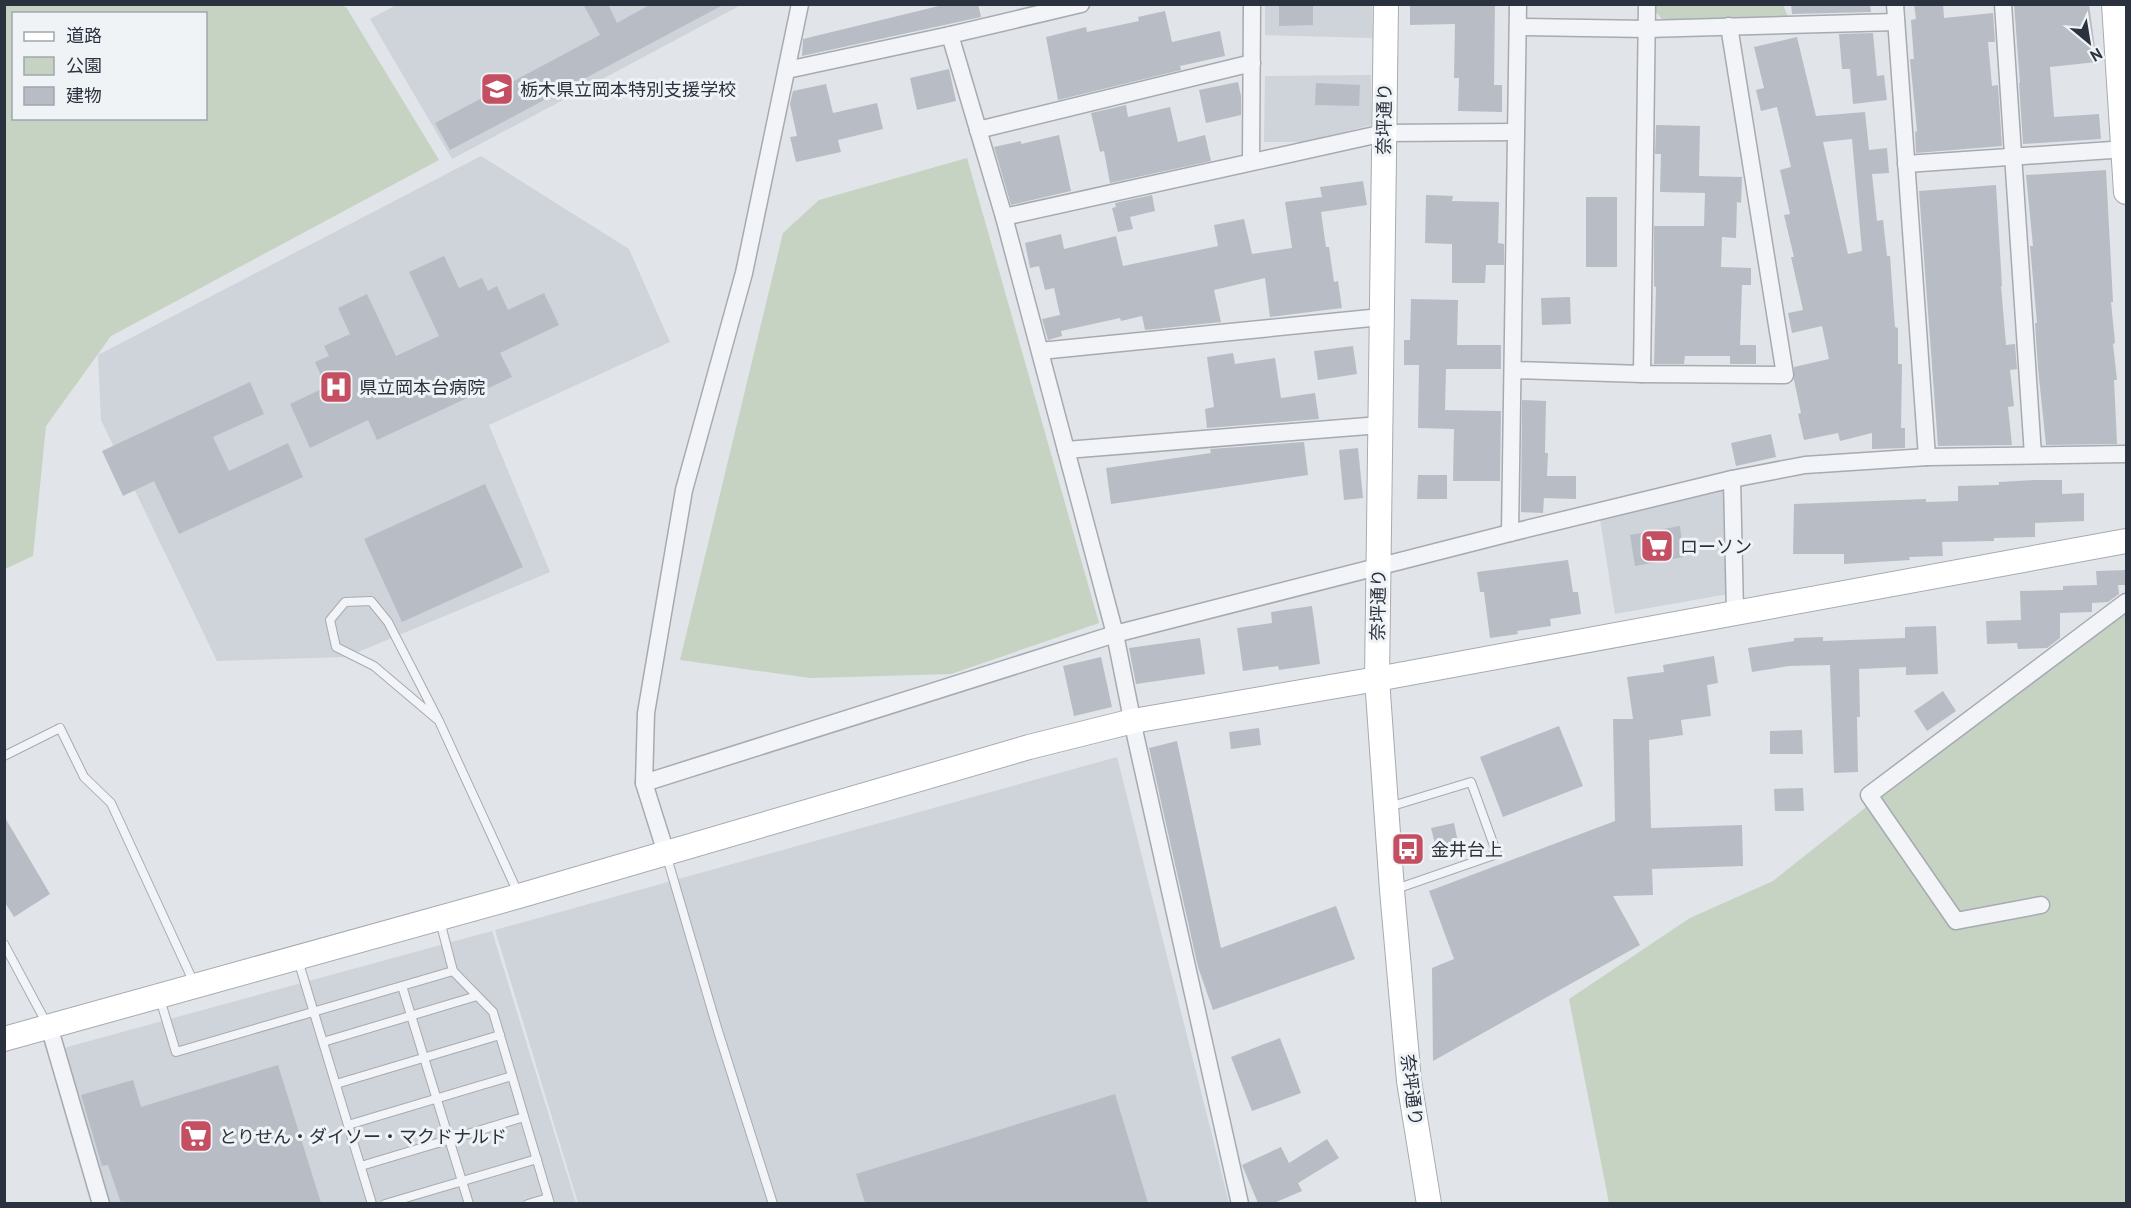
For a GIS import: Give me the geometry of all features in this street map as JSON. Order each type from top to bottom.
[{"type":"main road","name":"奈坪通り","points":[[1386,4],[1377,679],[1409,1081],[1429,1203]]},
{"type":"main road","points":[[2114,4],[2127,192]]},
{"type":"main road","points":[[4,1039],[519,896],[1029,747],[1133,721],[1377,679],[2127,541]]},
{"type":"street","points":[[666,854],[644,783],[646,713],[684,490],[744,273],[800,4]]},
{"type":"street","points":[[787,70],[1081,4]]},
{"type":"street","points":[[1251,161],[1252,4]]},
{"type":"street","points":[[1510,533],[1518,4]]},
{"type":"street","points":[[1642,374],[1647,4]]},
{"type":"street","points":[[1895,4],[1927,457]]},
{"type":"street","points":[[2003,4],[2033,455]]},
{"type":"street","points":[[1518,27],[1647,28],[1896,22]]},
{"type":"street","points":[[1513,370],[1785,375],[1729,26]]},
{"type":"street","points":[[950,35],[1004,217],[1115,634],[1240,1203]]},
{"type":"street","points":[[978,130],[1252,63]]},
{"type":"street","points":[[1004,217],[1384,133],[1515,132]]},
{"type":"street","points":[[1906,164],[2125,149]]},
{"type":"street","points":[[1040,351],[1381,317]]},
{"type":"street","points":[[1066,450],[1380,425]]},
{"type":"street","points":[[644,783],[1115,634],[1732,479],[1805,465],[1927,457],[2127,454]]},
{"type":"street","points":[[1732,479],[1735,612]]},
{"type":"street","points":[[2041,905],[1956,921],[1869,795],[2127,603]]},
{"type":"street","points":[[49,1026],[101,1203]]},
{"type":"lane","points":[[440,721],[374,666],[336,647],[330,620],[345,602],[371,601],[388,622],[440,721],[519,896]]},
{"type":"lane","points":[[4,756],[60,728],[84,777],[111,803],[196,986]]},
{"type":"lane","points":[[1386,808],[1471,782],[1497,854],[1392,890]]},
{"type":"lane","points":[[666,854],[718,1031],[773,1203]]},
{"type":"lane","points":[[439,918],[453,971],[493,1012],[549,1201],[528,1203]]},
{"type":"lane","points":[[4,944],[49,1026]]},
{"type":"lane","points":[[298,958],[372,1203]]},
{"type":"lane","points":[[159,996],[176,1052],[453,971]]},
{"type":"lane","points":[[402,986],[469,1203]]},
{"type":"lane","points":[[323,1042],[477,996]]},
{"type":"lane","points":[[336,1084],[500,1035]]},
{"type":"lane","points":[[348,1125],[512,1076]]},
{"type":"lane","points":[[361,1166],[524,1117]]},
{"type":"lane","points":[[385,1203],[537,1159]]},
{"type":"shaded area","name":"栃木県立岡本特別支援学校","points":[[398,4],[741,5],[452,159],[370,19]]},
{"type":"shaded area","points":[[1265,5],[1372,5],[1373,38],[1265,35]]},
{"type":"shaded area","points":[[1371,75],[1371,125],[1304,142],[1264,142],[1265,76]]},
{"type":"shaded area","name":"県立岡本台病院","points":[[481,156],[629,249],[670,342],[489,425],[550,572],[346,657],[217,661],[101,420],[98,355]]},
{"type":"shaded area","points":[[1723,490],[1728,594],[1615,614],[1600,519]]},
{"type":"shaded area","points":[[1117,757],[1229,1203],[578,1203],[495,930]]},
{"type":"shaded area","points":[[492,931],[576,1203],[109,1203],[60,1049]]},
{"type":"green space","points":[[336,4],[346,7],[439,160],[111,336],[46,426],[33,556],[5,569],[5,5]]},
{"type":"green space","points":[[1654,4],[1783,5],[1789,19],[1664,21],[1654,10]]},
{"type":"green space","points":[[967,158],[1099,623],[951,674],[810,678],[680,660],[783,233],[819,200]]},
{"type":"green space","points":[[2126,608],[2126,1203],[1609,1203],[1569,999],[1690,918],[1773,881],[1996,704]]},
{"type":"building","points":[[583,4],[608,4],[617,23],[651,4],[725,4],[450,150],[435,123],[600,35]]},
{"type":"building","points":[[947,4],[978,4],[981,17],[802,56],[803,39]]},
{"type":"building","points":[[1279,4],[1313,4],[1313,25],[1279,26]]},
{"type":"building","points":[[1410,4],[1495,4],[1494,85],[1502,85],[1502,112],[1458,111],[1459,78],[1454,78],[1455,24],[1410,25]]},
{"type":"building","points":[[1791,4],[1870,4],[1871,12],[1792,14]]},
{"type":"building","points":[[1914,4],[1943,4],[1944,18],[1993,13],[1995,42],[1988,42],[1992,86],[1998,85],[2002,146],[1916,153],[1915,132],[1917,131],[1910,59],[1914,59],[1911,20],[1916,19]]},
{"type":"building","points":[[2014,4],[2089,4],[2097,62],[2050,67],[2054,117],[2099,114],[2101,139],[2023,144]]},
{"type":"building","points":[[1165,11],[1172,42],[1220,31],[1225,56],[1180,66],[1181,70],[1058,100],[1046,37],[1086,27],[1087,32],[1139,21],[1138,17]]},
{"type":"building","points":[[1873,33],[1877,76],[1884,75],[1887,100],[1853,104],[1850,69],[1842,69],[1839,34]]},
{"type":"building","points":[[1797,37],[1816,116],[1865,112],[1869,150],[1887,148],[1889,173],[1872,174],[1877,221],[1883,220],[1887,256],[1890,256],[1895,327],[1898,328],[1898,364],[1902,364],[1901,428],[1905,428],[1905,448],[1872,449],[1872,433],[1840,441],[1838,433],[1804,440],[1798,414],[1801,413],[1794,380],[1794,367],[1829,359],[1822,326],[1792,333],[1788,313],[1803,310],[1784,215],[1790,214],[1780,170],[1791,167],[1777,107],[1761,111],[1756,90],[1764,88],[1754,47]],"holes":[[[1852,139],[1862,251],[1848,254],[1823,142]]]},
{"type":"building","points":[[949,69],[956,101],[917,110],[910,78]]},
{"type":"building","points":[[1238,82],[1241,115],[1206,123],[1199,90]]},
{"type":"building","points":[[1316,83],[1360,85],[1359,106],[1315,105]]},
{"type":"building","points":[[826,84],[833,113],[877,103],[883,129],[838,140],[841,152],[796,162],[790,137],[797,136],[790,104],[793,91]]},
{"type":"building","points":[[1126,105],[1128,117],[1170,107],[1178,142],[1205,135],[1211,161],[1110,183],[1104,151],[1100,152],[1091,113]]},
{"type":"building","points":[[1656,125],[1700,126],[1699,176],[1742,177],[1741,203],[1737,202],[1736,238],[1722,237],[1721,267],[1751,268],[1751,285],[1742,285],[1740,345],[1756,345],[1756,364],[1730,364],[1730,356],[1685,356],[1684,364],[1654,364],[1656,287],[1654,286],[1654,226],[1704,226],[1705,193],[1660,192],[1661,154],[1655,154]]},
{"type":"building","points":[[1059,135],[1071,191],[1011,205],[994,147],[1021,141],[1021,144]]},
{"type":"building","points":[[2106,170],[2113,302],[2111,302],[2115,343],[2113,344],[2117,380],[2114,380],[2117,444],[2046,445],[2038,368],[2035,323],[2037,323],[2030,246],[2033,246],[2026,175]]},
{"type":"building","points":[[1363,181],[1367,205],[1321,212],[1326,247],[1329,247],[1334,282],[1338,281],[1342,308],[1270,317],[1265,278],[1214,290],[1221,322],[1145,330],[1142,316],[1121,321],[1120,318],[1061,331],[1062,336],[1048,340],[1042,319],[1060,315],[1054,288],[1045,290],[1039,266],[1030,268],[1025,243],[1061,234],[1064,249],[1116,236],[1123,266],[1218,246],[1214,225],[1244,219],[1252,254],[1292,248],[1285,202],[1322,197],[1320,187]]},
{"type":"building","points":[[1996,185],[2006,345],[2015,344],[2017,369],[2010,370],[2014,406],[2008,407],[2012,445],[1938,446],[1919,191]]},
{"type":"building","points":[[1152,195],[1155,211],[1130,217],[1133,229],[1118,232],[1112,208],[1116,207],[1115,203]]},
{"type":"building","points":[[1426,195],[1453,196],[1452,201],[1499,202],[1498,243],[1504,244],[1504,265],[1486,265],[1485,283],[1452,283],[1452,244],[1425,243]]},
{"type":"building","points":[[1586,197],[1617,197],[1617,267],[1586,267]]},
{"type":"building","points":[[444,256],[459,288],[482,278],[488,291],[497,286],[508,310],[544,293],[559,325],[500,353],[512,377],[377,440],[368,420],[310,448],[290,404],[326,387],[315,362],[329,356],[324,346],[350,334],[338,308],[367,294],[396,356],[439,336],[409,272]]},
{"type":"building","points":[[1570,297],[1571,324],[1542,325],[1541,298]]},
{"type":"building","points":[[1411,299],[1458,300],[1457,345],[1501,345],[1501,369],[1446,369],[1445,410],[1501,411],[1500,481],[1453,481],[1454,429],[1418,428],[1419,365],[1404,365],[1404,340],[1410,340]]},
{"type":"building","points":[[1353,346],[1357,374],[1318,380],[1314,351]]},
{"type":"building","points":[[1233,353],[1235,364],[1275,358],[1281,398],[1315,393],[1319,419],[1207,428],[1205,409],[1214,407],[1207,357]]},
{"type":"building","points":[[250,382],[264,414],[213,437],[229,471],[288,443],[303,477],[179,534],[154,481],[123,496],[102,451]]},
{"type":"building","points":[[1522,400],[1546,401],[1547,476],[1576,476],[1576,499],[1544,498],[1543,513],[1521,512]]},
{"type":"building","points":[[1771,434],[1776,457],[1736,466],[1731,443]]},
{"type":"building","points":[[1304,442],[1308,475],[1111,504],[1106,468],[1211,453],[1210,449]]},
{"type":"building","points":[[1358,448],[1363,498],[1344,500],[1339,450]]},
{"type":"building","points":[[1418,475],[1447,475],[1447,499],[1417,499]]},
{"type":"building","points":[[2062,480],[2062,494],[2084,493],[2084,521],[2035,523],[2035,537],[1942,542],[1943,556],[1909,557],[1910,560],[1844,564],[1844,554],[1793,554],[1794,504],[1926,499],[1926,502],[1958,501],[1958,486],[1999,485],[1999,482]]},
{"type":"building","points":[[485,484],[523,567],[402,622],[364,539]]},
{"type":"building","name":"ローソン","points":[[1680,526],[1684,557],[1635,566],[1630,535]]},
{"type":"building","points":[[1568,560],[1573,592],[1578,592],[1581,614],[1550,619],[1551,626],[1490,638],[1484,592],[1480,592],[1477,572]]},
{"type":"building","points":[[2127,570],[2127,585],[2118,585],[2119,594],[2108,602],[2092,603],[2092,612],[2060,613],[2060,638],[2047,648],[2018,649],[2017,643],[1987,644],[1986,621],[2021,620],[2020,591],[2063,590],[2063,586],[2097,585],[2096,571]]},
{"type":"building","points":[[1312,606],[1320,664],[1279,670],[1278,666],[1243,671],[1237,628],[1272,623],[1271,612]]},
{"type":"building","points":[[1936,626],[1938,674],[1906,675],[1906,667],[1859,669],[1858,772],[1834,773],[1830,665],[1789,666],[1752,672],[1748,648],[1794,641],[1794,638],[1823,637],[1823,641],[1905,638],[1905,627]]},
{"type":"building","points":[[1200,638],[1205,674],[1136,684],[1129,648]]},
{"type":"building","points":[[1714,656],[1718,683],[1707,685],[1711,716],[1681,720],[1683,735],[1649,740],[1651,828],[1742,825],[1743,866],[1652,869],[1653,895],[1613,896],[1640,945],[1433,1061],[1432,968],[1454,959],[1429,891],[1615,821],[1613,719],[1633,719],[1627,677],[1664,672],[1663,665]]},
{"type":"building","points":[[1101,657],[1112,707],[1074,716],[1063,666]]},
{"type":"building","points":[[1943,691],[1956,711],[1927,731],[1914,711]]},
{"type":"building","points":[[1559,726],[1583,786],[1503,817],[1480,757]]},
{"type":"building","points":[[1259,728],[1261,745],[1231,749],[1229,732]]},
{"type":"building","points":[[1802,730],[1803,754],[1770,754],[1770,731]]},
{"type":"building","points":[[1177,741],[1221,948],[1336,906],[1355,959],[1213,1010],[1198,967],[1149,748]]},
{"type":"building","points":[[1803,788],[1804,811],[1775,811],[1774,789]]},
{"type":"building","points":[[4,816],[50,894],[14,917],[4,901]]},
{"type":"building","points":[[1454,823],[1459,847],[1437,852],[1431,828]]},
{"type":"building","points":[[1280,1038],[1301,1093],[1252,1111],[1231,1057]]},
{"type":"building","name":"とりせん・ダイソー・マクドナルド","points":[[278,1065],[321,1203],[121,1203],[108,1165],[102,1166],[81,1095],[133,1080],[141,1107]]},
{"type":"building","points":[[1115,1094],[1148,1203],[865,1203],[856,1174]]},
{"type":"building","points":[[1327,1139],[1339,1158],[1298,1183],[1302,1191],[1274,1203],[1258,1203],[1242,1165],[1281,1147],[1289,1163]]},
{"type":"place","name":"栃木県立岡本特別支援学校","points":[[497,89]]},
{"type":"place","name":"県立岡本台病院","points":[[336,387]]},
{"type":"place","name":"ローソン","points":[[1657,546]]},
{"type":"place","name":"金井台上","points":[[1408,849]]},
{"type":"place","name":"とりせん・ダイソー・マクドナルド","points":[[196,1136]]}]
